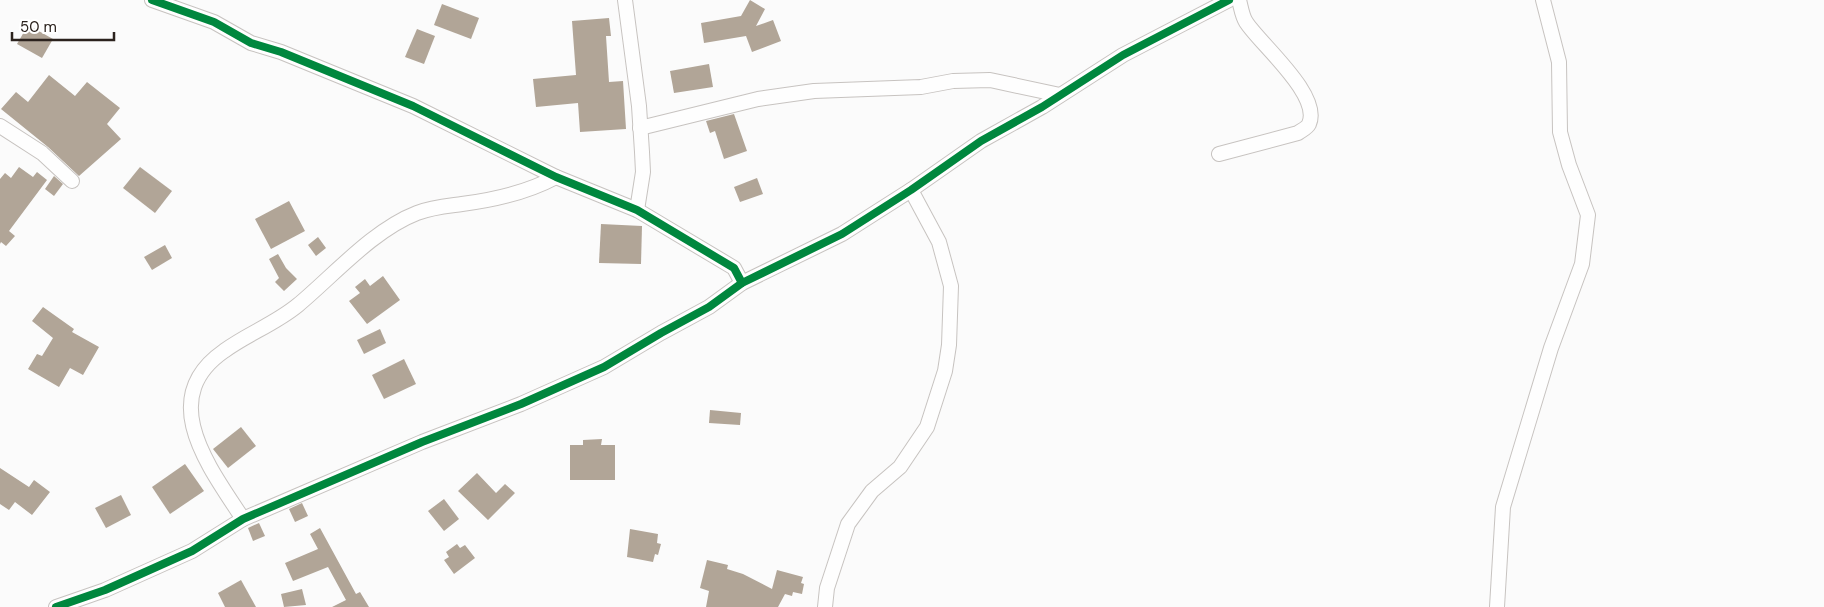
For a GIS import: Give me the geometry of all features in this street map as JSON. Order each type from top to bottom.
[{"type":"street","points":[[152,0],[214,22],[251,43],[281,52],[413,106],[556,177],[637,210],[734,268],[742,283]]},
{"type":"street","points":[[625,0],[640,128],[642,172],[637,210]]},
{"type":"street","points":[[56,607],[105,590],[192,551],[243,519],[422,442],[521,404],[604,367],[660,332],[709,307],[742,283],[842,234],[911,190],[981,141],[1060,95],[1124,54],[1228,0]]},
{"type":"street","points":[[1218,154],[1298,134],[1308,127],[1311,118],[1309,105],[1290,72],[1245,22],[1239,0]]},
{"type":"street","points":[[1497,607],[1503,507],[1552,348],[1582,264],[1588,216],[1569,165],[1560,132],[1559,62],[1543,0]]},
{"type":"street","points":[[640,128],[758,99],[814,91],[921,87],[953,81],[990,80],[1060,95]]},
{"type":"street","points":[[0,126],[42,153],[72,181]]},
{"type":"street","points":[[243,519],[209,463],[192,428],[189,412],[192,394],[199,376],[207,365],[223,351],[296,307],[345,262],[399,222],[417,213],[436,207],[464,204],[538,186],[556,177]]},
{"type":"street","points":[[825,607],[827,588],[848,524],[872,490],[900,467],[927,427],[945,371],[949,344],[951,286],[939,242],[911,190]]},
{"type":"building","points":[[750,0],[765,9],[756,26],[773,20],[781,41],[752,52],[746,36],[704,43],[701,23],[741,16]]},
{"type":"building","points":[[442,4],[479,18],[471,39],[434,25]]},
{"type":"building","points":[[609,18],[611,36],[606,36],[609,82],[623,81],[626,129],[580,132],[578,103],[536,107],[533,79],[576,75],[572,21]]},
{"type":"building","points":[[28,25],[53,39],[42,58],[17,44]]},
{"type":"building","points":[[417,29],[435,36],[424,64],[405,57]]},
{"type":"building","points":[[709,64],[713,87],[674,93],[670,71]]},
{"type":"building","points":[[49,75],[75,96],[87,82],[120,108],[107,124],[121,139],[79,176],[48,147],[1,109],[16,92],[28,102]]},
{"type":"building","points":[[734,114],[747,151],[724,159],[715,131],[710,133],[706,121]]},
{"type":"building","points":[[19,167],[33,177],[37,172],[47,180],[9,231],[15,236],[6,246],[1,242],[0,244],[0,179],[5,173],[11,178]]},
{"type":"building","points":[[140,167],[172,191],[155,213],[123,188]]},
{"type":"building","points":[[54,176],[63,184],[54,196],[45,189]]},
{"type":"building","points":[[757,178],[763,194],[740,202],[734,187]]},
{"type":"building","points":[[289,201],[305,231],[271,249],[255,219]]},
{"type":"building","points":[[601,224],[642,226],[641,264],[599,263]]},
{"type":"building","points":[[318,237],[326,248],[316,256],[308,245]]},
{"type":"building","points":[[165,245],[172,258],[152,270],[144,257]]},
{"type":"building","points":[[278,254],[286,268],[297,279],[284,291],[275,282],[279,278],[269,259]]},
{"type":"building","points":[[383,276],[400,300],[367,324],[349,301],[360,293],[355,287],[365,279],[370,286]]},
{"type":"building","points":[[43,307],[74,329],[72,332],[99,347],[83,375],[70,368],[59,387],[28,369],[37,354],[42,356],[53,338],[32,321]]},
{"type":"building","points":[[380,329],[386,343],[364,354],[357,340]]},
{"type":"building","points":[[404,359],[416,384],[384,399],[372,375]]},
{"type":"building","points":[[710,410],[741,413],[740,425],[709,423]]},
{"type":"building","points":[[241,427],[256,446],[228,468],[213,449]]},
{"type":"building","points":[[602,439],[601,445],[615,445],[615,480],[570,480],[570,445],[583,445],[583,440]]},
{"type":"building","points":[[185,464],[204,491],[170,514],[152,487]]},
{"type":"building","points":[[0,468],[29,487],[34,480],[50,492],[32,515],[15,502],[9,510],[0,504]]},
{"type":"building","points":[[477,473],[496,493],[505,484],[515,493],[488,520],[458,491]]},
{"type":"building","points":[[121,495],[131,515],[106,528],[95,508]]},
{"type":"building","points":[[444,499],[459,519],[444,531],[428,511]]},
{"type":"building","points":[[302,503],[308,516],[295,522],[289,509]]},
{"type":"building","points":[[259,523],[265,536],[253,541],[248,528]]},
{"type":"building","points":[[320,528],[356,594],[360,592],[369,607],[332,607],[346,600],[328,567],[293,581],[285,563],[318,549],[310,534]]},
{"type":"building","points":[[630,529],[658,534],[657,543],[661,544],[658,555],[655,554],[653,562],[627,557]]},
{"type":"building","points":[[457,544],[460,548],[465,545],[475,558],[454,574],[444,560],[449,557],[446,552]]},
{"type":"building","points":[[707,560],[728,565],[727,569],[743,574],[772,589],[777,570],[803,577],[801,583],[804,584],[802,594],[793,592],[792,596],[785,594],[778,607],[706,607],[709,591],[700,588]]},
{"type":"building","points":[[241,580],[256,607],[225,607],[218,593]]},
{"type":"building","points":[[302,589],[306,605],[284,607],[281,594]]},
{"type":"cycle path","points":[[152,0],[214,22],[251,43],[281,52],[413,106],[556,177],[637,210],[734,268],[742,283]]},
{"type":"cycle path","points":[[56,607],[105,590],[192,551],[243,519],[422,442],[521,404],[604,367],[709,307],[742,283],[842,234],[911,190],[981,141],[1042,107],[1123,55],[1229,0]]}]
